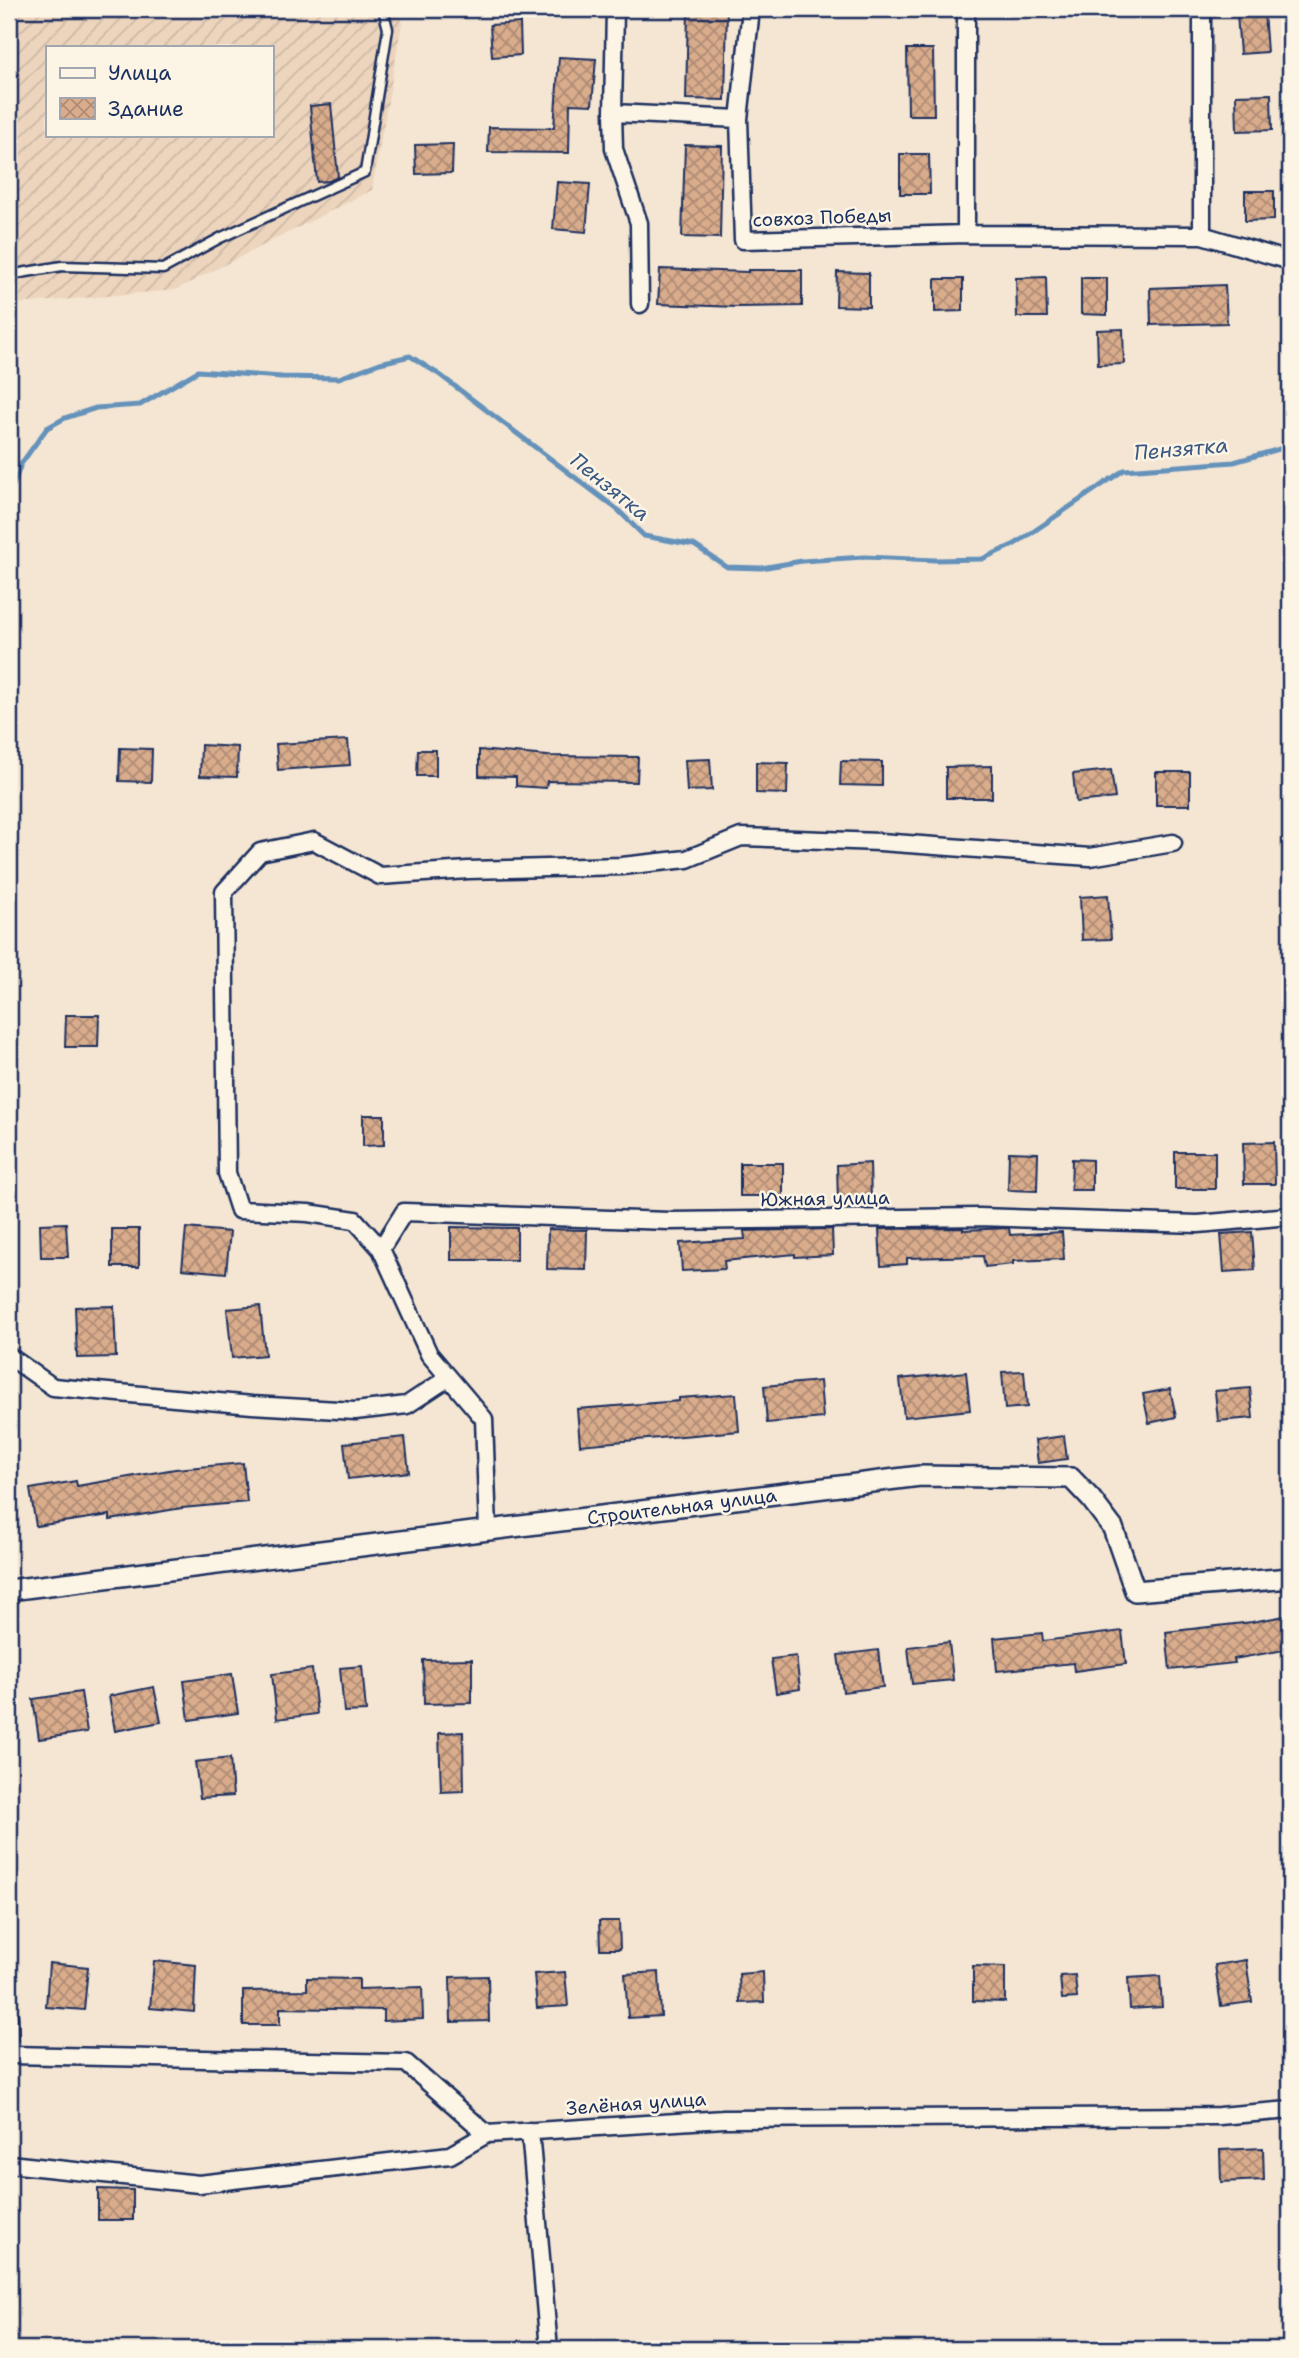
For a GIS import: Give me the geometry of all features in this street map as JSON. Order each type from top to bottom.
[{"type":"street","points":[[615,9],[614,149],[639,223],[640,303]]},
{"type":"street","name":"совхоз Победы","points":[[751,9],[739,119],[743,240],[966,234],[1202,235],[1290,261]]},
{"type":"street","points":[[966,9],[966,234]]},
{"type":"street","points":[[1202,9],[1202,235]]},
{"type":"street","points":[[613,113],[739,119]]},
{"type":"street","points":[[488,1530],[484,1419],[429,1354],[381,1249],[355,1220],[308,1213],[239,1210],[227,1173],[224,892],[260,852],[314,841],[380,876],[468,870],[622,866],[687,859],[741,837],[880,842],[1090,857],[1173,843]]},
{"type":"street","name":"Южная улица","points":[[381,1249],[404,1212],[669,1221],[979,1217],[1198,1224],[1290,1216]]},
{"type":"street","points":[[9,1356],[53,1387],[252,1405],[342,1410],[407,1405],[449,1378]]},
{"type":"street","name":"Строительная улица","points":[[9,1590],[920,1476],[1071,1478],[1113,1528],[1136,1591],[1290,1578]]},
{"type":"street","points":[[9,2017],[9,2055],[406,2063],[487,2134],[450,2155],[199,2184],[9,2164]]},
{"type":"street","name":"Зелёная улица","points":[[487,2134],[724,2119],[1219,2116],[1290,2110]]},
{"type":"street","points":[[530,2131],[549,2349]]},
{"type":"lane","points":[[9,275],[62,266],[163,269],[220,238],[365,172],[388,29],[383,9]]},
{"type":"shaded area","points":[[9,9],[396,9],[402,23],[372,190],[175,290],[17,304],[9,311]]},
{"type":"building","points":[[688,10],[727,10],[725,100],[686,99]]},
{"type":"building","points":[[1264,12],[1267,52],[1240,54],[1237,14]]},
{"type":"building","points":[[520,23],[521,55],[492,57],[490,25]]},
{"type":"building","points":[[907,49],[933,49],[934,115],[908,115]]},
{"type":"building","points":[[559,57],[596,59],[592,105],[570,104],[569,153],[488,152],[489,127],[554,128]]},
{"type":"building","points":[[1271,94],[1272,130],[1237,131],[1236,95]]},
{"type":"building","points":[[331,104],[338,177],[317,182],[310,106]]},
{"type":"building","points":[[453,144],[452,173],[416,174],[415,145]]},
{"type":"building","points":[[685,145],[722,146],[720,238],[682,237]]},
{"type":"building","points":[[900,154],[929,154],[930,194],[900,194]]},
{"type":"building","points":[[557,182],[590,184],[586,232],[553,229]]},
{"type":"building","points":[[1245,191],[1274,191],[1274,220],[1245,221]]},
{"type":"building","points":[[660,269],[748,272],[802,270],[802,306],[658,304]]},
{"type":"building","points":[[837,272],[869,273],[869,307],[836,306]]},
{"type":"building","points":[[1046,277],[1047,317],[1017,317],[1016,278]]},
{"type":"building","points":[[1081,278],[1107,278],[1107,315],[1081,314]]},
{"type":"building","points":[[935,279],[963,279],[963,311],[935,312]]},
{"type":"building","points":[[1225,285],[1227,323],[1151,325],[1150,288]]},
{"type":"building","points":[[1123,329],[1124,364],[1098,365],[1097,330]]},
{"type":"building","points":[[348,740],[350,765],[278,770],[276,744]]},
{"type":"building","points":[[201,745],[238,747],[237,777],[200,776]]},
{"type":"building","points":[[120,748],[152,749],[151,782],[119,781]]},
{"type":"building","points":[[418,750],[436,750],[436,776],[417,776]]},
{"type":"building","points":[[479,750],[548,756],[638,757],[637,782],[547,781],[546,788],[516,786],[516,777],[479,776]]},
{"type":"building","points":[[710,759],[712,790],[687,791],[685,760]]},
{"type":"building","points":[[841,761],[882,762],[882,786],[840,785]]},
{"type":"building","points":[[756,762],[788,763],[787,794],[756,793]]},
{"type":"building","points":[[992,766],[992,798],[946,798],[946,767]]},
{"type":"building","points":[[1111,770],[1115,798],[1076,802],[1073,774]]},
{"type":"building","points":[[1156,772],[1190,772],[1190,805],[1156,805]]},
{"type":"building","points":[[1108,895],[1111,939],[1082,940],[1080,897]]},
{"type":"building","points":[[66,1015],[99,1015],[98,1047],[65,1047]]},
{"type":"building","points":[[363,1115],[384,1115],[384,1145],[363,1146]]},
{"type":"building","points":[[1274,1142],[1275,1184],[1244,1184],[1243,1143]]},
{"type":"building","points":[[1009,1152],[1038,1153],[1037,1191],[1008,1190]]},
{"type":"building","points":[[1175,1152],[1215,1152],[1215,1189],[1175,1189]]},
{"type":"building","points":[[1072,1159],[1092,1160],[1092,1190],[1071,1190]]},
{"type":"building","points":[[740,1163],[783,1163],[783,1196],[740,1196]]},
{"type":"building","points":[[870,1163],[871,1200],[838,1202],[837,1165]]},
{"type":"building","points":[[66,1223],[68,1257],[41,1257],[40,1224]]},
{"type":"building","points":[[451,1227],[517,1228],[517,1260],[451,1260]]},
{"type":"building","points":[[186,1228],[230,1232],[226,1273],[182,1269]]},
{"type":"building","points":[[1009,1228],[1010,1235],[1062,1232],[1064,1259],[1013,1261],[1013,1264],[985,1267],[983,1256],[907,1258],[907,1264],[881,1266],[879,1229]]},
{"type":"building","points":[[112,1229],[139,1229],[139,1267],[112,1267]]},
{"type":"building","points":[[548,1229],[587,1230],[586,1270],[547,1269]]},
{"type":"building","points":[[832,1229],[833,1255],[795,1257],[795,1254],[724,1261],[725,1269],[682,1271],[680,1243],[745,1239],[744,1231]]},
{"type":"building","points":[[1252,1232],[1255,1270],[1224,1272],[1221,1234]]},
{"type":"building","points":[[114,1306],[116,1357],[77,1358],[75,1307]]},
{"type":"building","points":[[260,1306],[265,1355],[232,1358],[227,1309]]},
{"type":"building","points":[[1024,1371],[1027,1407],[1005,1409],[1002,1372]]},
{"type":"building","points":[[966,1372],[970,1410],[904,1417],[900,1379]]},
{"type":"building","points":[[820,1381],[823,1418],[767,1423],[764,1386]]},
{"type":"building","points":[[1250,1388],[1253,1418],[1218,1421],[1215,1391]]},
{"type":"building","points":[[1170,1389],[1176,1417],[1149,1423],[1143,1394]]},
{"type":"building","points":[[736,1394],[739,1431],[580,1445],[577,1409]]},
{"type":"building","points":[[1064,1436],[1067,1459],[1038,1463],[1035,1440]]},
{"type":"building","points":[[405,1437],[409,1472],[348,1479],[344,1443]]},
{"type":"building","points":[[243,1463],[247,1502],[182,1508],[110,1520],[110,1515],[36,1526],[30,1489],[76,1481],[77,1486],[175,1469]]},
{"type":"building","points":[[1290,1615],[1290,1649],[1234,1659],[1235,1663],[1170,1670],[1166,1632]]},
{"type":"building","points":[[1122,1631],[1126,1664],[1074,1671],[1073,1663],[997,1671],[994,1638],[1042,1633],[1043,1641]]},
{"type":"building","points":[[949,1642],[953,1680],[912,1684],[908,1647]]},
{"type":"building","points":[[878,1650],[883,1687],[843,1692],[838,1655]]},
{"type":"building","points":[[796,1656],[800,1689],[776,1693],[771,1659]]},
{"type":"building","points":[[472,1659],[472,1703],[424,1704],[423,1660]]},
{"type":"building","points":[[362,1666],[366,1711],[344,1712],[340,1668]]},
{"type":"building","points":[[312,1669],[317,1714],[277,1719],[272,1674]]},
{"type":"building","points":[[232,1674],[238,1713],[189,1720],[184,1681]]},
{"type":"building","points":[[154,1687],[161,1722],[115,1731],[109,1696]]},
{"type":"building","points":[[81,1692],[87,1732],[39,1739],[33,1699]]},
{"type":"building","points":[[463,1732],[464,1791],[441,1792],[439,1733]]},
{"type":"building","points":[[230,1758],[233,1796],[200,1798],[195,1762]]},
{"type":"building","points":[[599,1921],[619,1921],[620,1949],[600,1949]]},
{"type":"building","points":[[1246,1960],[1252,2002],[1221,2006],[1215,1965]]},
{"type":"building","points":[[154,1961],[196,1965],[194,2012],[150,2008]]},
{"type":"building","points":[[49,1963],[88,1967],[84,2010],[46,2007]]},
{"type":"building","points":[[973,1966],[1005,1967],[1005,2002],[973,2001]]},
{"type":"building","points":[[565,1972],[568,2006],[537,2008],[534,1974]]},
{"type":"building","points":[[659,1972],[661,2016],[628,2018],[625,1974]]},
{"type":"building","points":[[763,1972],[764,2002],[740,2003],[739,1974]]},
{"type":"building","points":[[1075,1975],[1077,1998],[1062,1999],[1060,1976]]},
{"type":"building","points":[[488,1976],[489,2021],[451,2022],[450,1977]]},
{"type":"building","points":[[1160,1976],[1162,2007],[1130,2009],[1128,1978]]},
{"type":"building","points":[[307,1978],[359,1979],[359,1989],[422,1987],[423,2019],[383,2021],[383,2010],[280,2008],[280,2025],[243,2025],[243,1991],[307,1990]]},
{"type":"building","points":[[1263,2148],[1264,2180],[1221,2182],[1220,2150]]},
{"type":"building","points":[[98,2189],[133,2190],[133,2220],[98,2220]]},
{"type":"waterway","name":"Пензятка","points":[[9,497],[21,464],[47,428],[65,418],[96,408],[140,405],[198,371],[339,378],[380,363],[410,356],[440,375],[618,510],[644,536],[694,545],[727,567],[761,568],[802,561],[864,557],[982,559],[1015,544],[1124,470],[1234,462],[1290,446]]}]
